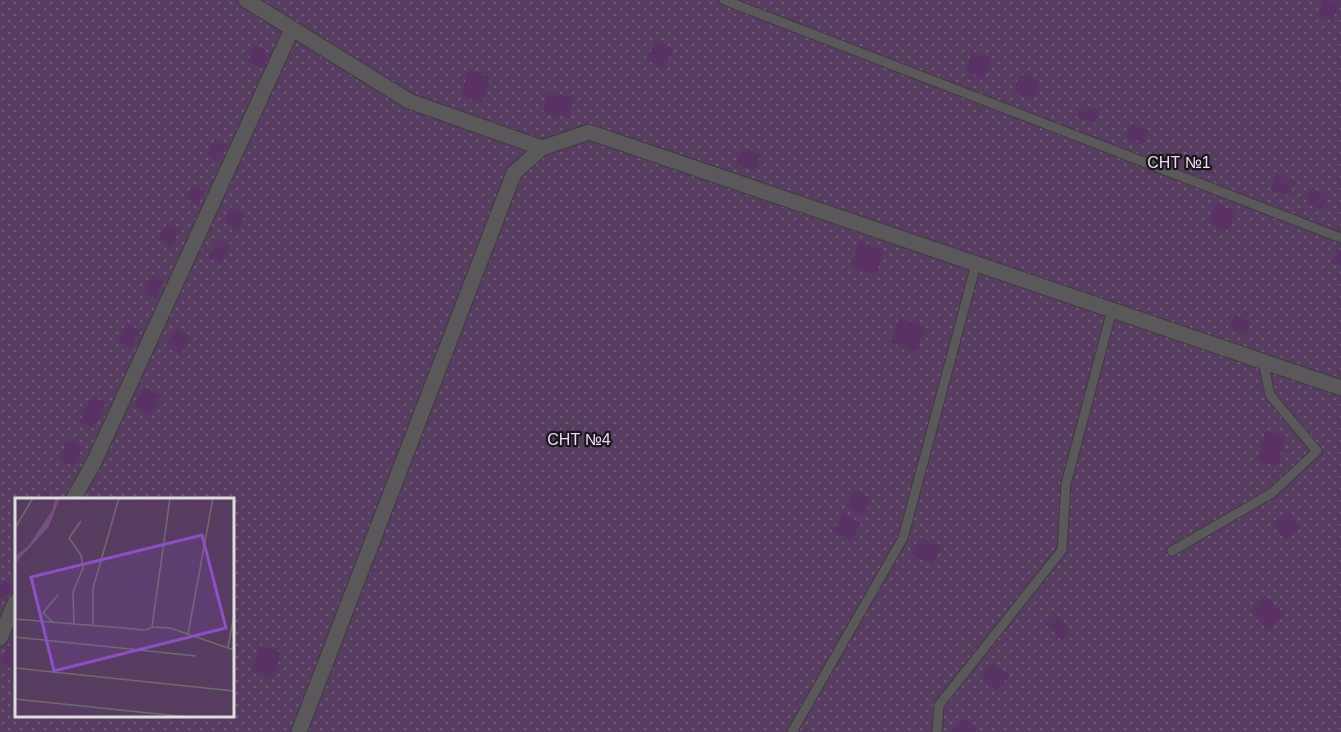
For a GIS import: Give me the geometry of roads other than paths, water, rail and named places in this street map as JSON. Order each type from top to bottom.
[{"type":"street","points":[[246,0],[409,101],[542,148]]},
{"type":"street","points":[[74,498],[95,460],[292,29]]},
{"type":"street","points":[[299,732],[514,173],[542,148],[589,132],[1341,388]]},
{"type":"street","points":[[0,638],[15,604]]},
{"type":"lane","points":[[724,0],[1341,238]]},
{"type":"lane","points":[[792,732],[903,538],[976,264]]},
{"type":"lane","points":[[937,732],[939,705],[1062,550],[1066,484],[1112,310]]},
{"type":"lane","points":[[1172,551],[1272,493],[1317,451],[1270,395],[1263,361]]},
{"type":"park label","name":"СНТ №1","points":[[1179,162]]},
{"type":"park label","name":"СНТ №4","points":[[579,439]]}]
